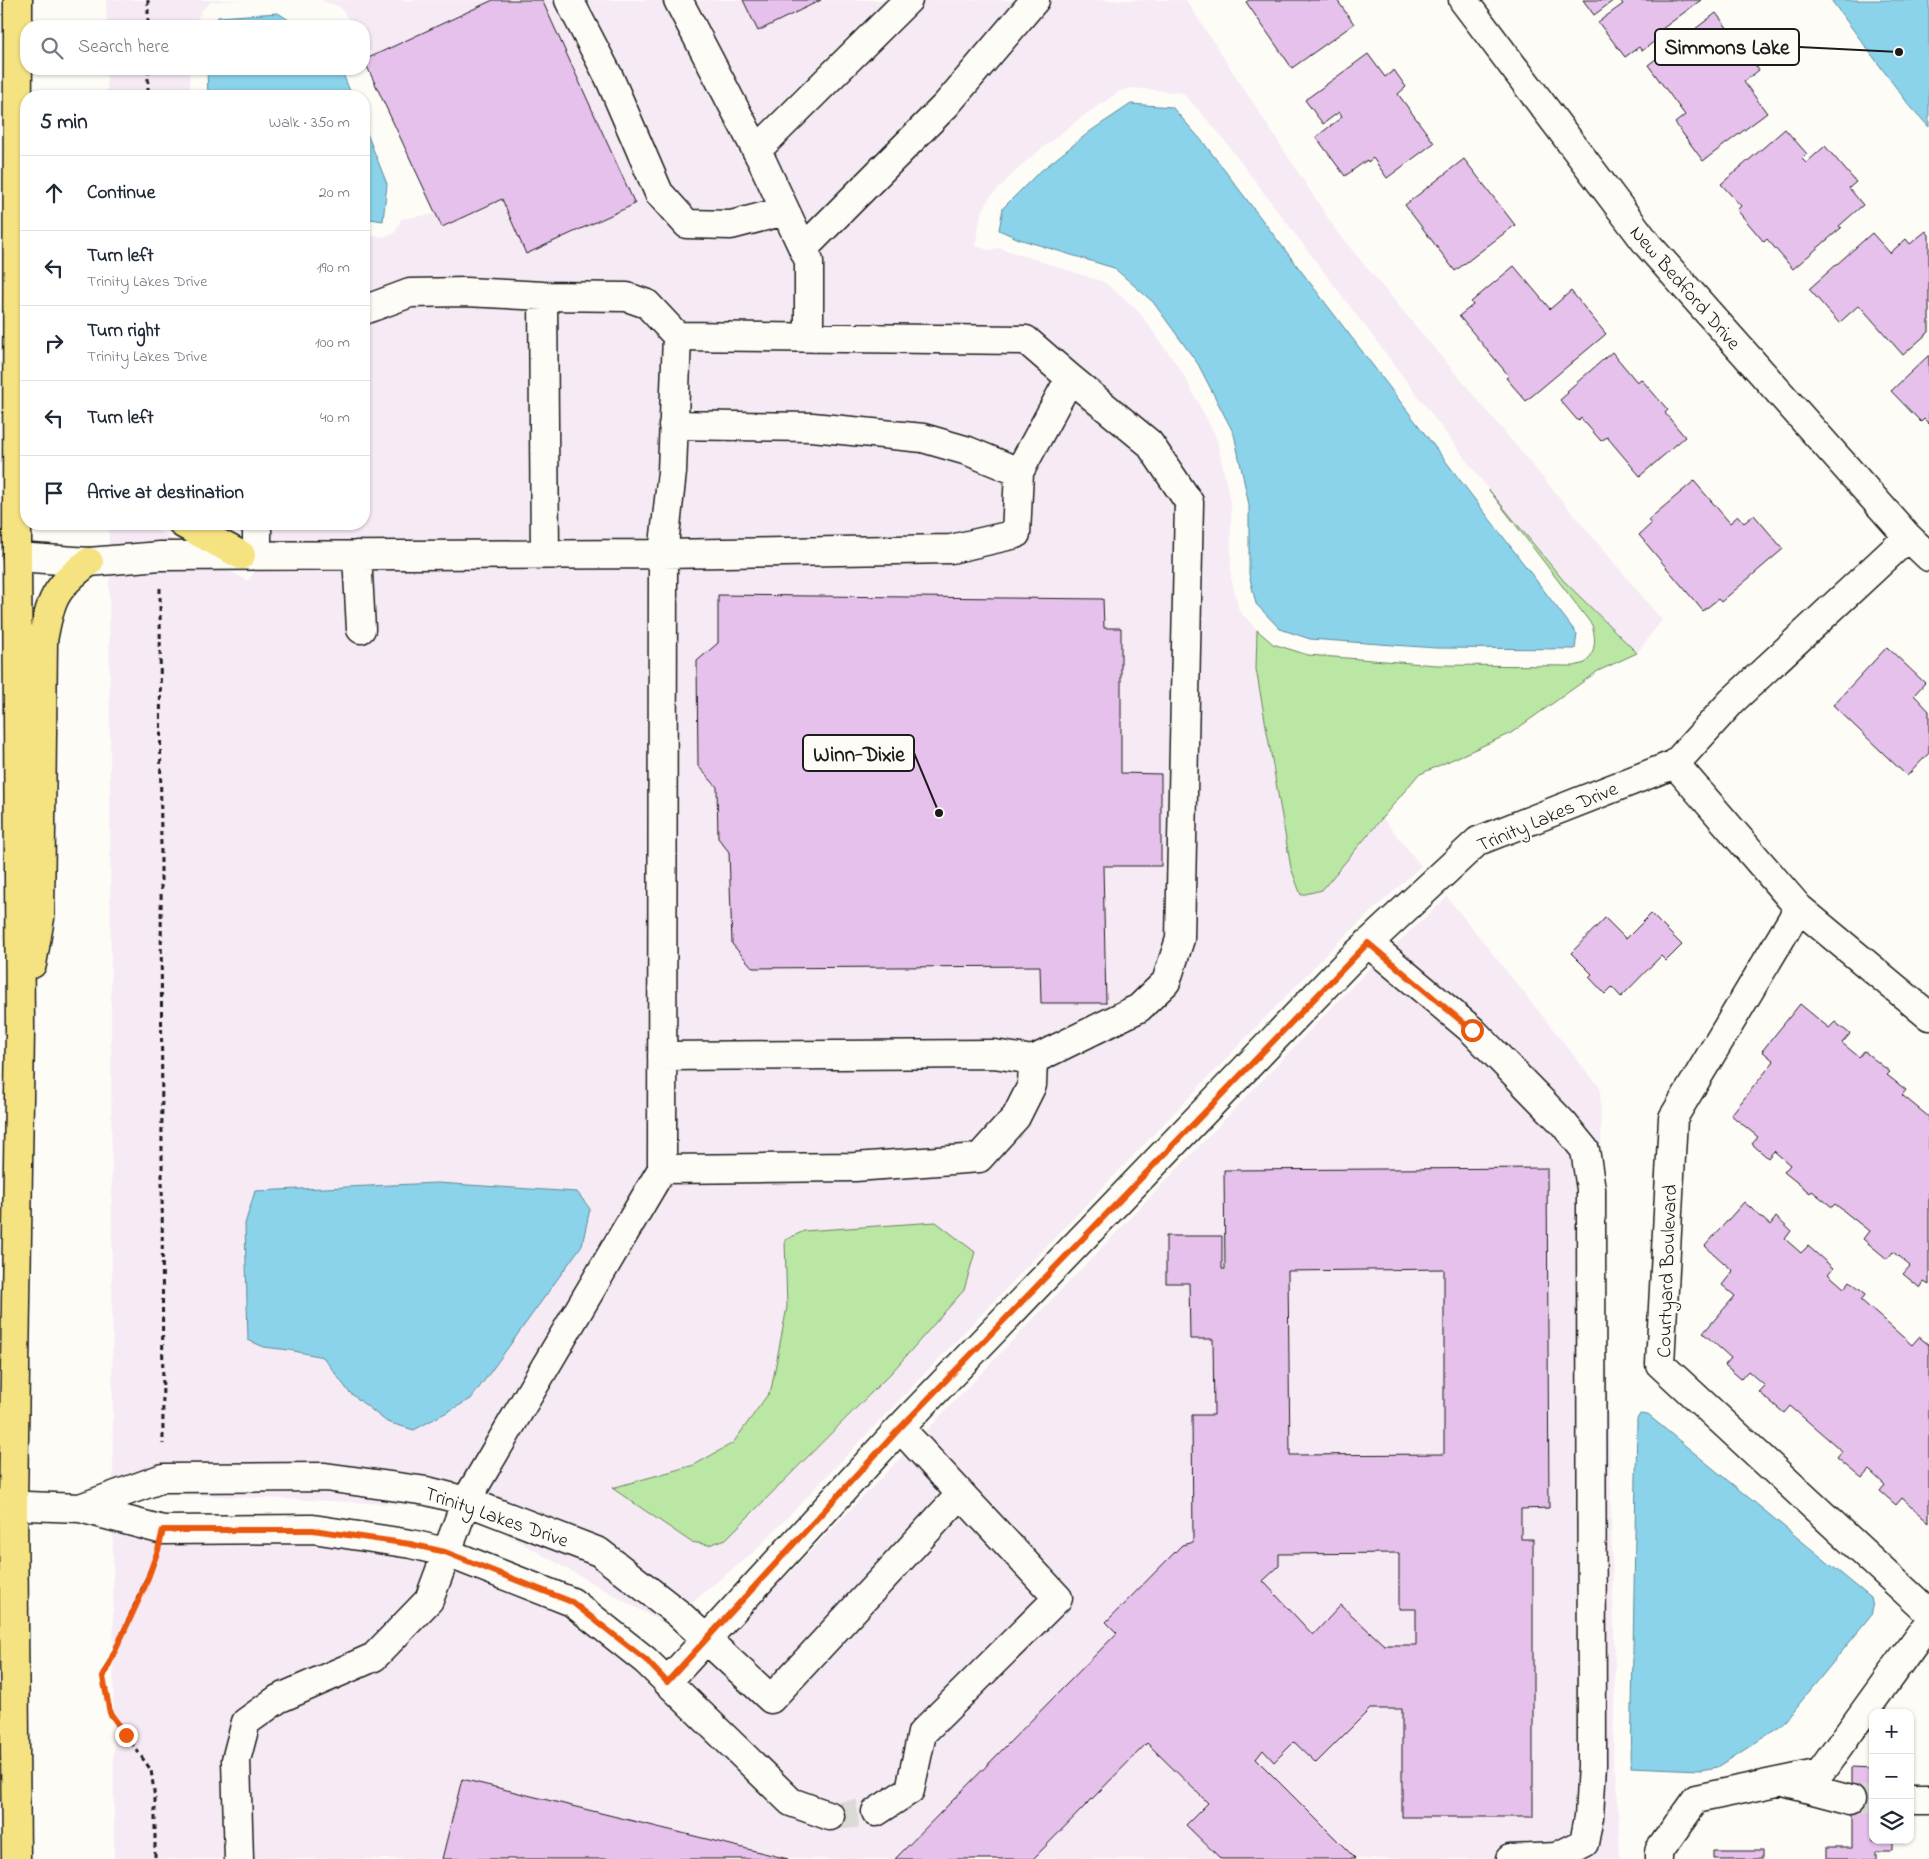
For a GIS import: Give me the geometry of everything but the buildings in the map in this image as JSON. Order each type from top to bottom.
[{"type":"main road","points":[[16,1859],[6,1505],[20,1030],[8,553],[17,254],[18,0]]},
{"type":"main road","points":[[17,254],[20,272]]},
{"type":"main road","points":[[195,530],[249,556]]},
{"type":"main road","points":[[20,1030],[40,918],[43,641],[49,610],[58,590],[72,574],[90,562]]},
{"type":"street","points":[[569,0],[609,77],[659,194],[687,224],[731,225],[785,211]]},
{"type":"street","points":[[678,0],[756,150],[809,261],[809,337]]},
{"type":"street","points":[[756,150],[908,0]]},
{"type":"street","points":[[803,249],[946,105],[1036,0]]},
{"type":"street","name":"New Bedford Drive","points":[[1463,0],[1648,245],[1908,536],[1929,557]]},
{"type":"street","points":[[239,1859],[236,1760],[246,1722],[278,1699],[374,1657],[429,1600],[445,1552],[466,1501],[662,1169],[663,554],[672,472],[677,336],[647,304],[627,297],[543,296],[466,292],[410,293],[370,308]]},
{"type":"street","points":[[543,296],[545,554]]},
{"type":"street","points":[[662,1056],[994,1054],[1033,1060],[1139,1008],[1166,982],[1180,939],[1189,502],[1149,443],[1026,340],[677,336]]},
{"type":"street","points":[[8,553],[90,562],[160,556],[663,554],[951,549],[1016,534],[1019,472],[1070,378]]},
{"type":"street","points":[[673,425],[812,427],[924,438],[968,451],[1019,472]]},
{"type":"street","points":[[249,556],[256,530]]},
{"type":"street","name":"Trinity Lakes Drive","points":[[6,1505],[80,1508],[163,1530],[313,1530],[410,1544],[445,1552],[572,1602],[646,1660],[667,1682],[900,1428],[1368,943],[1478,841],[1675,764],[1732,701],[1908,536]]},
{"type":"street","points":[[356,556],[361,629]]},
{"type":"street","points":[[1675,764],[1799,908],[1929,1016]]},
{"type":"street","name":"Courtyard Boulevard","points":[[1799,908],[1672,1118],[1660,1364],[1929,1613]]},
{"type":"street","points":[[1368,943],[1472,1030],[1563,1123],[1585,1150],[1591,1189],[1592,1765],[1589,1817],[1584,1843],[1556,1857],[1510,1859]]},
{"type":"street","points":[[662,1169],[856,1167],[979,1158],[1016,1117],[1032,1085],[1033,1060]]},
{"type":"street","points":[[876,1812],[910,1790],[922,1733],[1058,1598],[900,1428]]},
{"type":"street","name":"Trinity Lakes Drive","points":[[80,1508],[163,1478],[325,1477],[427,1491],[466,1501],[599,1552],[680,1614],[770,1699],[961,1494]]},
{"type":"street","points":[[1659,1859],[1659,1852],[1696,1799],[1820,1773],[1929,1622]]},
{"type":"street","points":[[667,1682],[790,1802],[830,1816]]},
{"type":"street","points":[[1781,1781],[1851,1800]]},
{"type":"street","points":[[1914,1799],[1929,1799]]},
{"type":"path","points":[[148,0],[148,20]]},
{"type":"path","points":[[148,75],[148,90]]},
{"type":"path","points":[[160,556],[163,1478]]},
{"type":"path","points":[[156,1859],[155,1799],[151,1770],[110,1713],[103,1677],[145,1586],[163,1530]]},
{"type":"shaded area","points":[[106,0],[241,0],[211,2],[202,10],[196,20],[107,20]]},
{"type":"shaded area","points":[[320,0],[1186,0],[1337,232],[1662,620],[1637,653],[1563,580],[1489,490],[1218,132],[1183,93],[1132,88],[1120,91],[1080,118],[1025,162],[990,197],[981,214],[975,246],[989,250],[999,248],[1104,282],[1139,312],[1182,372],[1217,439],[1231,507],[1231,577],[1239,611],[1257,630],[1256,669],[1291,868],[1301,895],[1322,890],[1382,817],[1421,866],[1330,950],[755,1551],[665,1624],[455,1507],[113,1491],[109,530],[156,530],[248,581],[270,549],[235,530],[370,530],[370,236],[380,237],[392,235],[396,231],[401,219],[434,214],[450,188],[425,136],[370,51],[370,20],[349,20],[340,7]],"holes":[[[245,1224],[349,1392],[323,1357],[264,1347]],[[785,1240],[964,1290],[892,1372],[726,1539],[613,1488],[694,1465],[733,1442],[771,1390],[788,1307]]]},
{"type":"shaded area","points":[[107,75],[189,75],[190,90],[107,90]]},
{"type":"shaded area","points":[[1447,897],[1600,1088],[1615,1669],[1613,1767],[1617,1777],[1620,1859],[114,1859],[113,1528],[447,1545],[653,1662],[666,1674],[787,1576],[1362,976]]},
{"type":"green space","points":[[1489,490],[1563,580],[1637,653],[1598,671],[1511,733],[1418,775],[1322,890],[1301,895],[1291,868],[1256,669],[1257,630],[1273,644],[1308,655],[1436,665],[1574,666],[1585,663],[1591,655],[1594,640],[1592,625]]},
{"type":"green space","points":[[936,1222],[975,1252],[964,1290],[892,1372],[726,1539],[709,1545],[691,1542],[612,1488],[694,1465],[733,1443],[771,1390],[787,1307],[785,1240],[804,1231]]},
{"type":"water","points":[[1831,0],[1929,0],[1929,127],[1909,105]]},
{"type":"water","points":[[278,13],[289,20],[216,20],[218,17]]},
{"type":"water","points":[[207,75],[343,75],[350,90],[208,90]]},
{"type":"water","points":[[1131,104],[1172,107],[1203,142],[1577,634],[1575,649],[1436,648],[1310,639],[1280,629],[1256,604],[1249,574],[1249,505],[1234,434],[1198,364],[1153,302],[1114,268],[1019,239],[999,230],[1003,208],[1037,174],[1092,130]]},
{"type":"water","points":[[370,141],[387,184],[383,221],[370,219]]},
{"type":"water","points":[[437,1183],[577,1192],[590,1209],[582,1245],[471,1399],[414,1430],[387,1422],[349,1392],[323,1357],[264,1347],[248,1340],[245,1224],[255,1191]]},
{"type":"water","points":[[1640,1414],[1648,1415],[1871,1598],[1873,1607],[1871,1616],[1781,1726],[1718,1767],[1700,1770],[1631,1767],[1637,1419]]},
{"type":"tunnel","points":[[1851,1800],[1869,1800]]},
{"type":"tunnel","points":[[830,1816],[876,1812]]},
{"type":"place","name":"Simmons Lake","points":[[1899,52]]},
{"type":"place","name":"Winn-Dixie","points":[[939,813]]},
{"type":"route","points":[[126,1735],[110,1713],[103,1677],[145,1586],[163,1530],[313,1530],[410,1544],[445,1552],[572,1602],[646,1660],[667,1682],[900,1428],[1346,963],[1368,943],[1472,1030]]}]
